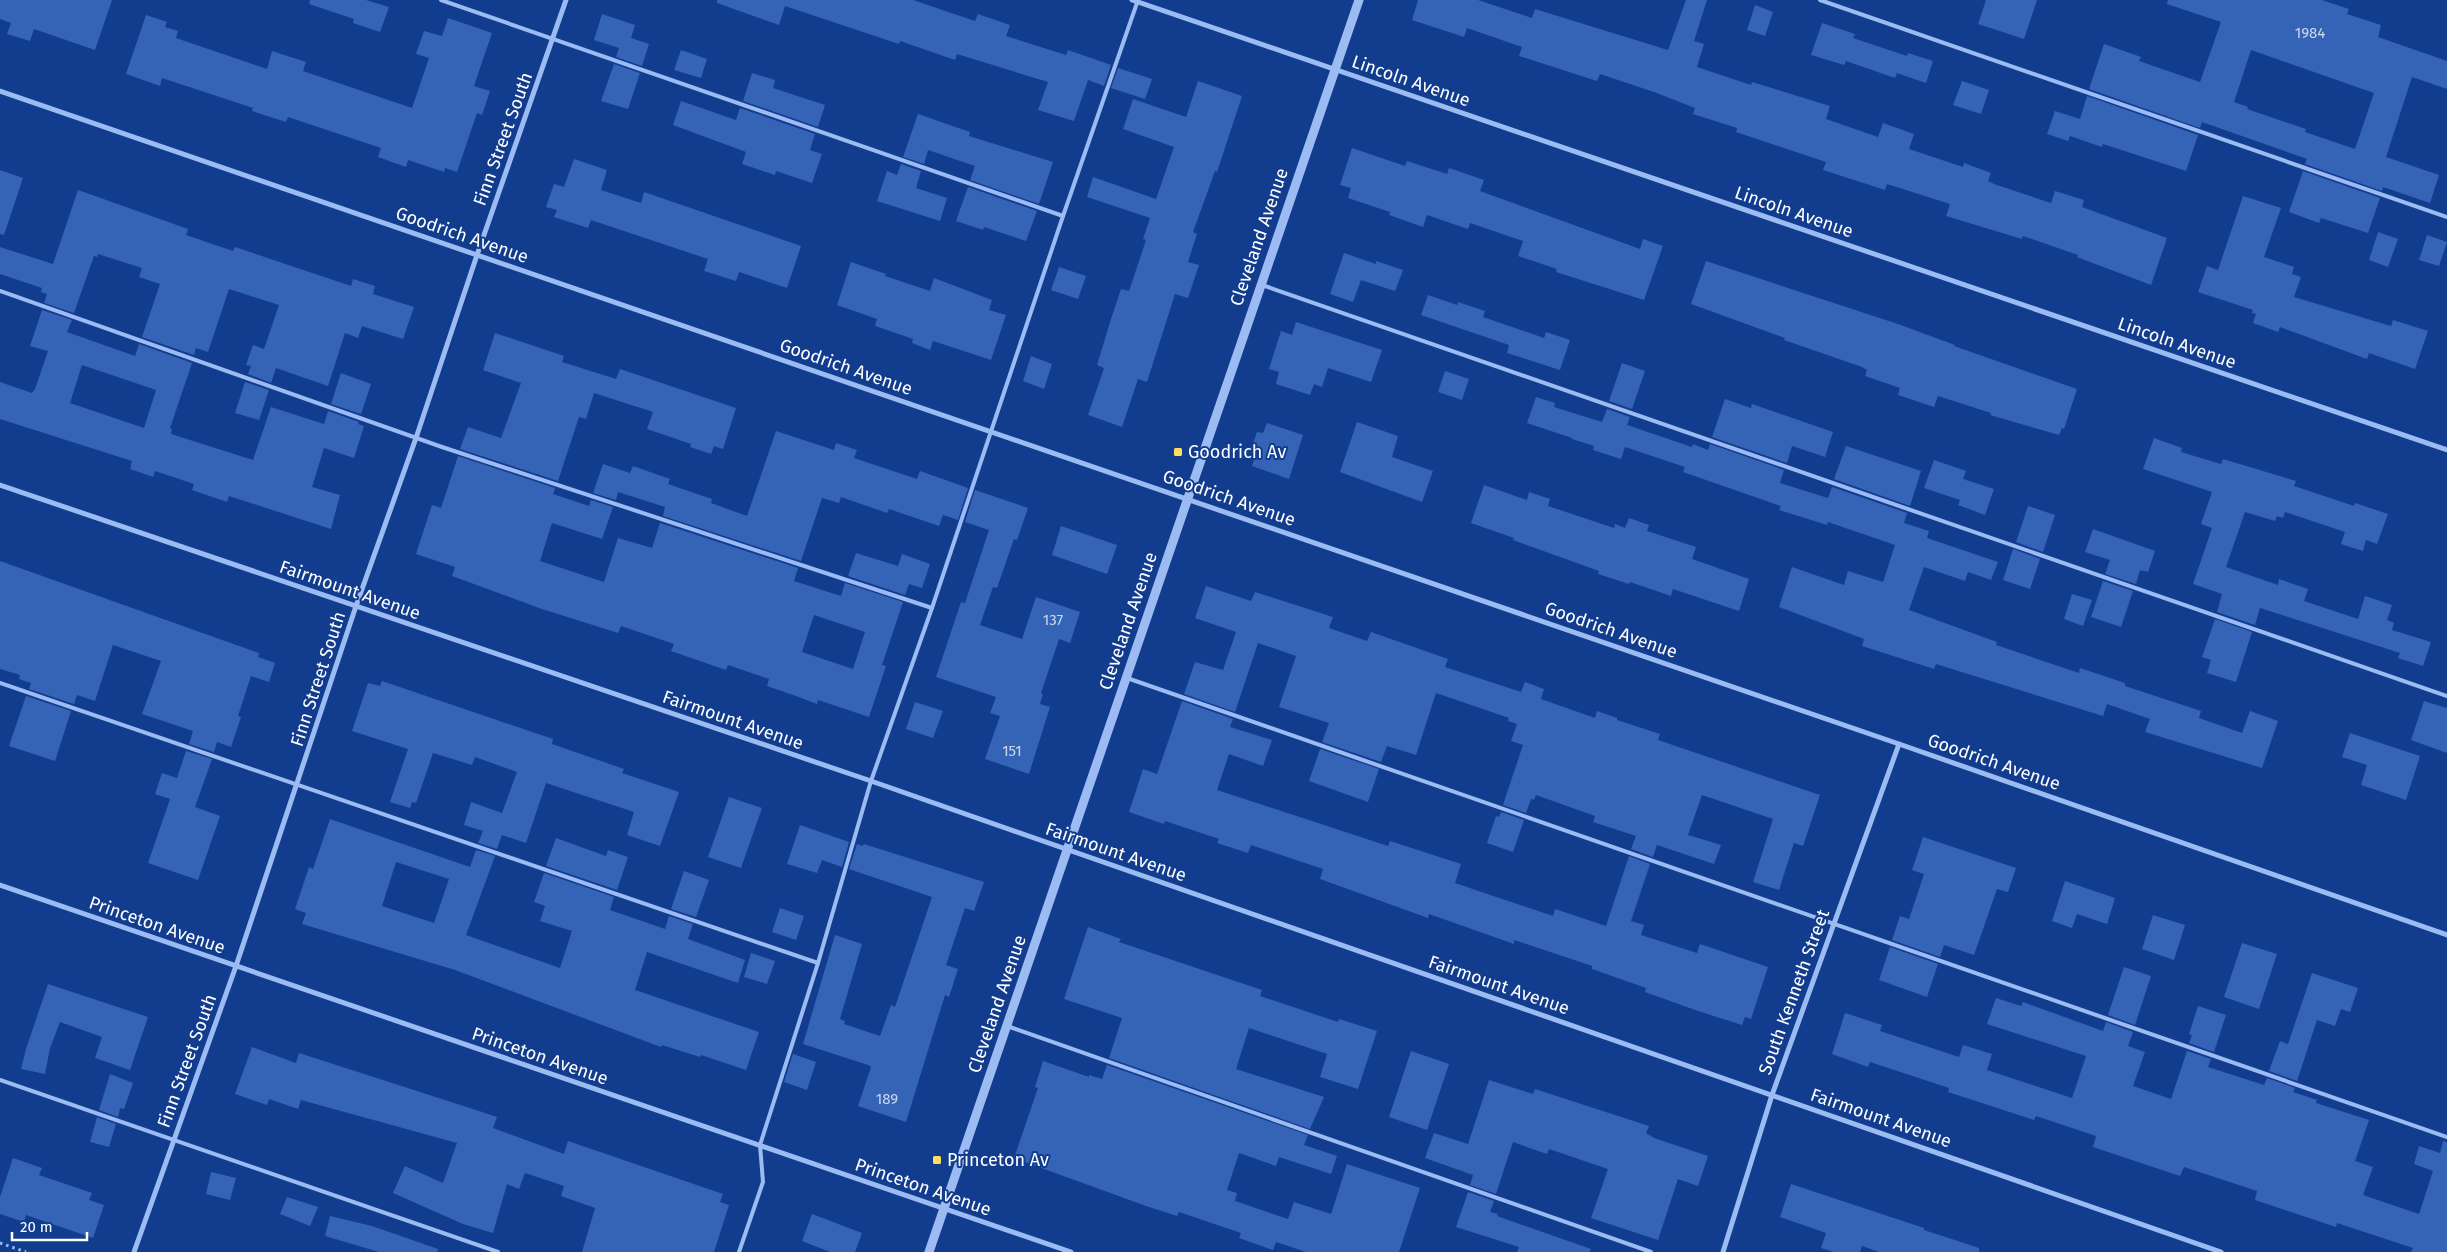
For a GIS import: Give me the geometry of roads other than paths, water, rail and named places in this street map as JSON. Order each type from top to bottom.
[{"type":"street","name":"Finn Street South","points":[[134,1252],[172,1140],[236,966],[356,606],[416,438],[476,255],[566,0]]},
{"type":"street","name":"Cleveland Avenue","points":[[929,1252],[1186,499],[1359,0]]},
{"type":"street","name":"Lincoln Avenue","points":[[1136,1],[2447,450]]},
{"type":"street","name":"Goodrich Avenue","points":[[0,91],[992,431],[2447,935]]},
{"type":"street","name":"Fairmount Avenue","points":[[0,485],[871,780],[2221,1252]]},
{"type":"street","name":"South Kenneth Street","points":[[1723,1252],[1772,1095],[1899,744]]},
{"type":"street","name":"Princeton Avenue","points":[[0,885],[1071,1252]]},
{"type":"lane","points":[[441,0],[1062,216]]},
{"type":"lane","points":[[1820,0],[2447,217]]},
{"type":"lane","points":[[739,1252],[763,1182],[760,1145],[818,962],[871,780],[932,608],[1062,216],[1136,1]]},
{"type":"lane","points":[[1260,284],[2447,696]]},
{"type":"lane","points":[[0,291],[416,438],[932,608]]},
{"type":"lane","points":[[1126,678],[2447,1137]]},
{"type":"lane","points":[[0,682],[818,962]]},
{"type":"lane","points":[[1007,1026],[1651,1252]]},
{"type":"lane","points":[[0,1080],[498,1252]]},
{"type":"place","name":"Goodrich Av","points":[[1178,452]]},
{"type":"place","name":"Princeton Av","points":[[937,1160]]}]
